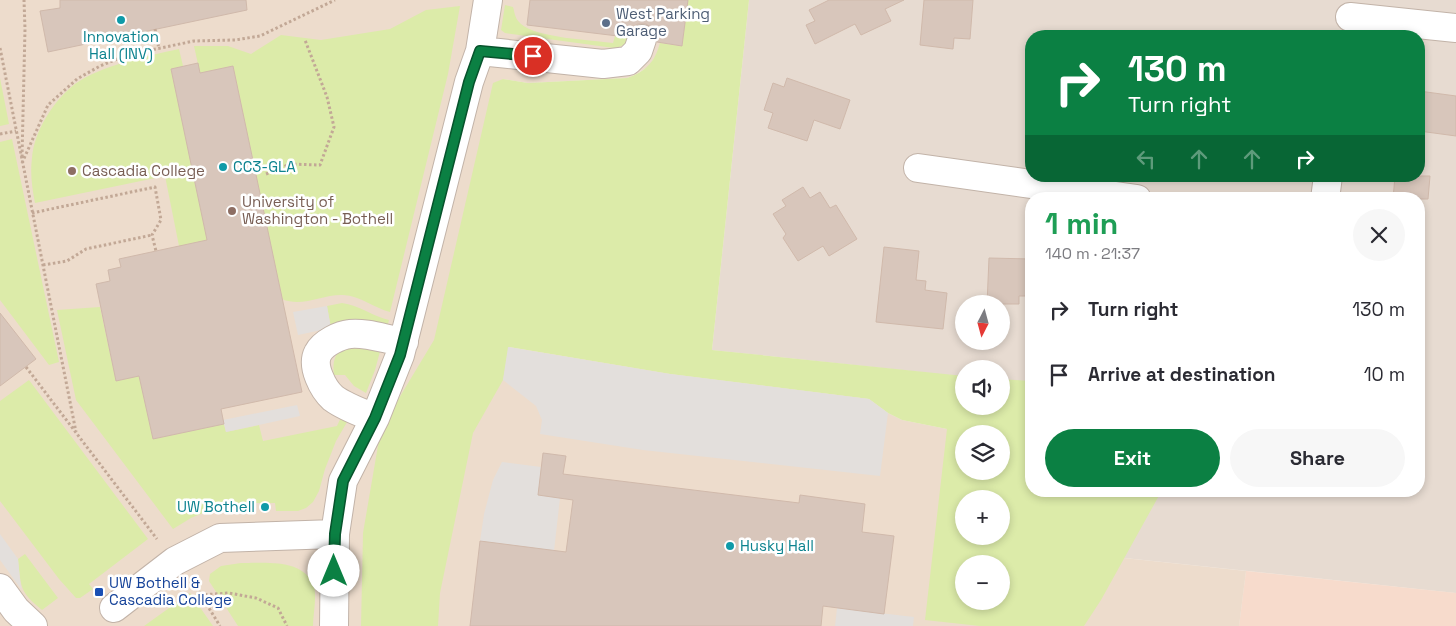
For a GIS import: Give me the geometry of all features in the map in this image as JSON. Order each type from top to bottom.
[{"type":"street","points":[[334,626],[335,534],[343,481],[375,418],[404,342],[469,82],[480,51],[488,0]]},
{"type":"street","points":[[1350,18],[1456,28]]},
{"type":"street","points":[[480,51],[603,64],[628,61],[638,51],[642,40]]},
{"type":"street","points":[[918,168],[1088,192]]},
{"type":"street","points":[[375,418],[334,398],[324,388],[316,362],[317,354],[323,346],[350,334],[369,335],[404,342]]},
{"type":"street","points":[[114,608],[175,561],[220,538],[335,534]]},
{"type":"street","points":[[0,588],[16,610],[32,626]]},
{"type":"path","points":[[22,164],[24,0]]},
{"type":"path","points":[[22,164],[48,105],[76,79],[100,66],[128,55],[194,41],[235,40],[260,36],[334,0]]},
{"type":"path","points":[[155,30],[159,48]]},
{"type":"path","points":[[266,174],[290,164],[320,165],[334,127],[327,97],[305,40]]},
{"type":"path","points":[[0,48],[76,432]]},
{"type":"path","points":[[0,134],[16,131]]},
{"type":"path","points":[[32,213],[155,187],[162,220],[152,235],[86,249],[67,261],[43,265]]},
{"type":"path","points":[[152,235],[156,251]]},
{"type":"path","points":[[26,367],[160,544]]},
{"type":"path","points":[[196,587],[220,626]]},
{"type":"path","points":[[200,595],[229,592],[256,598],[278,608],[287,626]]},
{"type":"shaded area","name":"University of Washington - Bothell","points":[[0,0],[688,0],[682,46],[658,52],[649,66],[635,75],[627,78],[528,83],[503,79],[508,347],[670,374],[869,399],[888,413],[902,420],[947,429],[955,449],[955,480],[964,480],[964,490],[955,490],[955,545],[1002,545],[1246,571],[1239,626],[0,626]]},
{"type":"shaded area","points":[[749,0],[1456,0],[1456,593],[1002,545],[1010,545],[1010,490],[1002,490],[1001,480],[1010,480],[1010,425],[958,425],[920,372],[712,350]]},
{"type":"shaded area","points":[[327,306],[331,328],[298,335],[293,312]]},
{"type":"shaded area","points":[[508,347],[670,374],[869,399],[888,413],[880,476],[643,450],[540,434],[542,420],[536,406],[503,380]]},
{"type":"shaded area","points":[[297,405],[300,416],[226,432],[223,420]]},
{"type":"shaded area","points":[[502,462],[541,467],[538,495],[560,498],[554,551],[480,541],[484,514],[493,480]]},
{"type":"shaded area","points":[[0,534],[18,559],[21,589],[0,560]]},
{"type":"shaded area","points":[[1246,571],[1456,593],[1456,626],[1239,626]]},
{"type":"shaded area","points":[[837,608],[914,617],[913,626],[835,626]]},
{"type":"green space","points":[[688,0],[749,0],[712,350],[955,375],[955,415],[1010,415],[1010,380],[1025,381],[1025,497],[1158,497],[1101,600],[1084,626],[980,626],[925,620],[947,429],[902,420],[888,413],[869,399],[670,374],[509,347],[503,380],[473,433],[440,593],[438,626],[361,626],[363,533],[381,428],[434,340],[493,83],[503,79],[528,83],[627,78],[634,76],[649,65],[660,43],[682,46]]},
{"type":"green space","points":[[505,5],[513,7],[516,18],[521,24],[539,32],[565,38],[613,43],[615,36],[628,38],[623,45],[614,48],[505,33],[501,30]]},
{"type":"green space","points":[[460,6],[448,74],[390,312],[356,298],[343,295],[297,302],[282,299],[233,66],[200,73],[194,46],[228,46],[251,54],[281,35],[321,40],[390,29],[426,10]]},
{"type":"green space","points":[[179,49],[183,66],[171,69],[209,248],[179,246],[165,176],[35,203],[31,164],[37,137],[46,117],[67,91],[85,78],[111,67],[154,54]]},
{"type":"green space","points":[[0,78],[9,124],[0,126]]},
{"type":"green space","points":[[12,139],[59,362],[49,365],[0,300],[0,142]]},
{"type":"green space","points":[[342,303],[389,320],[387,328],[331,328],[327,306]]},
{"type":"green space","points":[[100,307],[116,381],[139,376],[153,439],[224,424],[226,432],[259,425],[263,441],[337,426],[343,413],[350,417],[336,441],[319,491],[313,502],[306,508],[298,511],[276,511],[275,503],[255,503],[255,511],[215,508],[191,518],[173,529],[76,400],[57,310]]},
{"type":"green space","points":[[345,344],[381,348],[366,393],[354,386],[345,375],[334,375],[333,366],[335,358]]},
{"type":"green space","points":[[29,380],[148,539],[89,584],[93,589],[80,598],[76,598],[59,579],[0,501],[0,401]]},
{"type":"green space","points":[[25,554],[58,598],[42,610],[29,598],[22,588],[18,559]]},
{"type":"green space","points":[[241,563],[283,564],[302,571],[309,578],[315,591],[313,626],[238,626],[209,581],[210,574],[221,566]]},
{"type":"green space","points":[[190,593],[213,626],[144,626]]},
{"type":"building","name":"Innovation Hall (INV)","points":[[60,0],[246,0],[247,10],[48,52],[40,11],[60,8]]},
{"type":"building","name":"West Parking Garage","points":[[530,0],[688,0],[682,46],[657,42],[657,35],[654,29],[646,24],[638,24],[632,27],[626,37],[527,25]]},
{"type":"building","points":[[829,0],[904,0],[885,9],[891,21],[861,35],[855,24],[815,44],[806,25],[815,21],[809,10]]},
{"type":"building","points":[[924,0],[973,0],[970,39],[954,38],[953,49],[920,45]]},
{"type":"building","name":"CC3-GLA","points":[[198,63],[200,73],[233,66],[302,392],[221,409],[224,424],[153,439],[139,376],[116,381],[96,284],[110,281],[108,270],[121,267],[119,259],[207,240],[171,69]]},
{"type":"building","points":[[787,78],[850,100],[840,129],[814,120],[807,141],[768,128],[773,113],[764,110],[773,83],[784,87]]},
{"type":"building","points":[[1425,92],[1456,96],[1456,136],[1425,132]]},
{"type":"building","points":[[1425,176],[1430,176],[1428,199],[1425,199],[1425,192],[1394,192],[1394,182],[1425,182]]},
{"type":"building","points":[[803,187],[810,198],[820,192],[830,208],[836,205],[857,239],[829,256],[823,246],[798,261],[783,238],[786,234],[773,214],[786,206],[782,200]]},
{"type":"building","points":[[884,247],[919,251],[916,280],[926,281],[925,290],[947,293],[943,329],[876,322]]},
{"type":"building","points":[[989,258],[1025,259],[1025,296],[1019,296],[1019,304],[1010,304],[1010,295],[987,295]]},
{"type":"building","points":[[0,313],[36,359],[0,386]]},
{"type":"building","name":"Husky Hall","points":[[543,453],[566,456],[563,474],[799,503],[800,495],[865,504],[862,532],[894,536],[884,614],[823,606],[821,626],[470,626],[480,541],[566,552],[573,500],[538,495]]},
{"type":"place","name":"Innovation Hall (INV)","points":[[121,20]]},
{"type":"place","name":"West Parking Garage","points":[[606,23]]},
{"type":"place","name":"CC3-GLA","points":[[223,167]]},
{"type":"place","name":"Cascadia College","points":[[72,171]]},
{"type":"place","name":"University of Washington - Bothell","points":[[232,211]]},
{"type":"place","name":"UW Bothell","points":[[265,507]]},
{"type":"place","name":"Husky Hall","points":[[730,546]]},
{"type":"place","name":"UW Bothell & Cascadia College","points":[[99,592]]},
{"type":"route","points":[[334,571],[335,534],[343,481],[375,418],[400,355],[469,82],[480,51],[533,56]]}]
